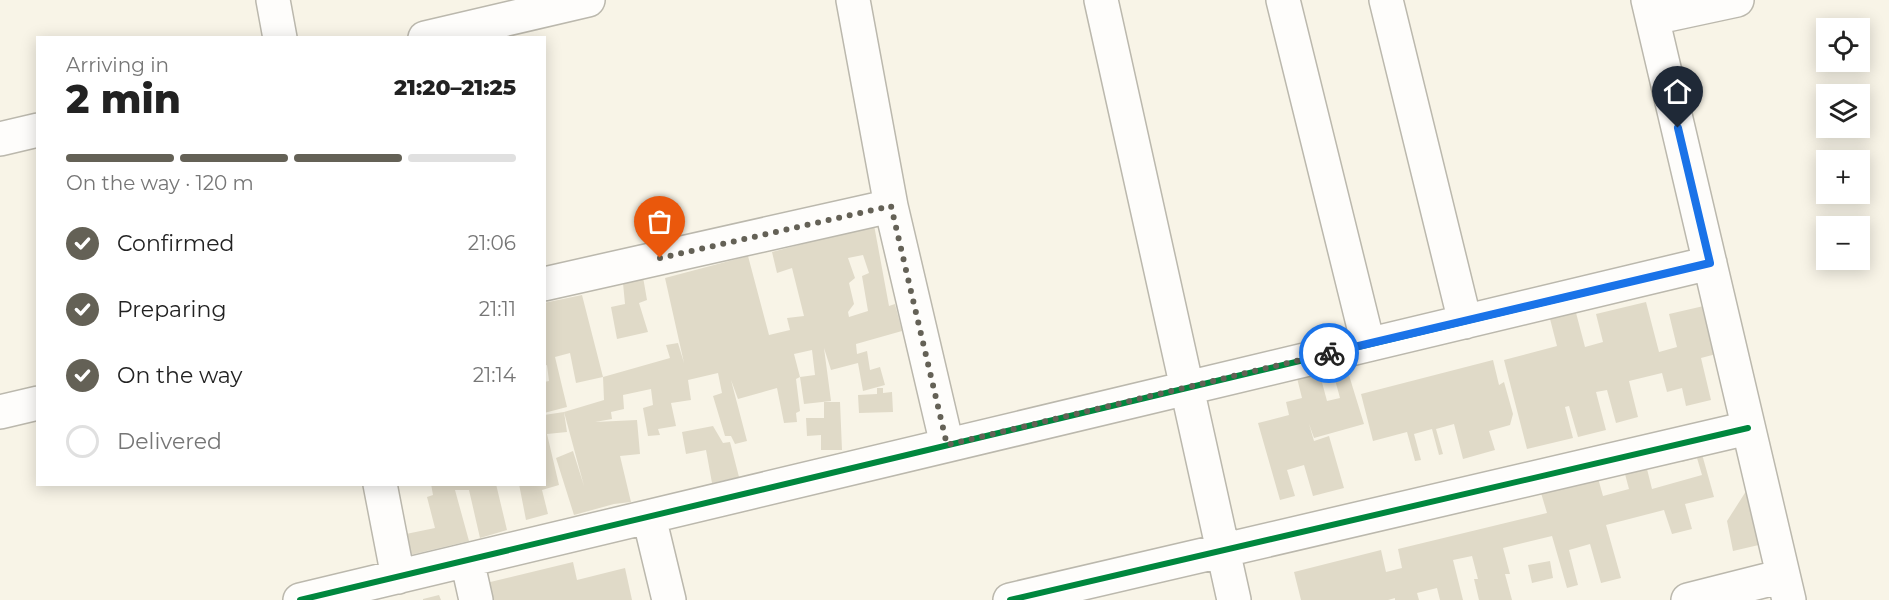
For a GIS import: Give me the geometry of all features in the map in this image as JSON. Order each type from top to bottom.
[{"type":"street","points":[[273,0],[280,36]]},
{"type":"street","points":[[434,36],[588,0]]},
{"type":"street","points":[[853,0],[891,206],[947,445]]},
{"type":"street","points":[[1101,0],[1234,600]]},
{"type":"street","points":[[1283,0],[1368,344]]},
{"type":"street","points":[[1386,0],[1465,322]]},
{"type":"street","points":[[1688,600],[1786,588],[1651,9],[1737,0]]},
{"type":"street","points":[[0,139],[36,130]]},
{"type":"street","points":[[546,284],[891,206]]},
{"type":"street","points":[[300,600],[1710,263]]},
{"type":"street","points":[[0,412],[36,403]]},
{"type":"street","points":[[1010,600],[1059,594],[1223,551],[1749,428]]},
{"type":"street","points":[[380,486],[398,577]]},
{"type":"street","points":[[649,517],[669,600]]},
{"type":"street","points":[[467,560],[476,600]]},
{"type":"building","points":[[874,225],[889,306],[895,304],[902,331],[856,344],[857,354],[867,351],[870,370],[880,367],[885,385],[863,391],[858,363],[831,370],[824,348],[831,401],[804,404],[800,377],[796,379],[800,411],[796,413],[797,422],[784,423],[777,388],[738,399],[731,380],[747,441],[735,444],[731,436],[725,436],[713,396],[722,393],[718,373],[688,380],[691,400],[671,403],[676,426],[658,429],[660,435],[648,436],[643,408],[653,405],[651,389],[623,395],[624,409],[611,412],[612,419],[595,422],[637,420],[640,454],[620,456],[631,502],[614,504],[574,515],[556,458],[573,451],[584,486],[564,412],[604,400],[603,377],[670,358],[666,345],[678,343],[684,363],[665,278],[748,256],[769,335],[790,330],[787,318],[804,316],[792,268],[777,273],[772,252]],"holes":[[[863,255],[869,273],[862,276],[868,311],[849,317],[848,312],[854,304],[849,283],[855,278],[848,258]],[[812,350],[815,375],[800,377],[794,354]]]},
{"type":"building","points":[[643,277],[647,300],[639,303],[648,332],[617,339],[611,307],[625,304],[623,283]]},
{"type":"building","points":[[582,295],[603,377],[576,383],[570,353],[555,357],[567,407],[546,412],[546,382],[549,381],[546,365],[546,303]]},
{"type":"building","points":[[1646,302],[1659,352],[1677,347],[1669,314],[1708,305],[1720,353],[1701,358],[1711,400],[1686,406],[1682,388],[1667,392],[1662,373],[1629,381],[1638,417],[1616,423],[1607,390],[1596,392],[1606,430],[1578,437],[1569,406],[1565,407],[1573,438],[1527,449],[1504,360],[1557,346],[1549,315],[1575,309],[1585,347],[1603,342],[1596,314]]},
{"type":"building","points":[[1493,360],[1499,385],[1504,382],[1513,414],[1510,425],[1489,431],[1495,450],[1463,459],[1454,424],[1436,429],[1443,454],[1439,455],[1432,429],[1414,434],[1421,460],[1415,461],[1407,432],[1373,441],[1361,394]]},
{"type":"building","points":[[1319,371],[1327,401],[1340,398],[1334,376],[1348,372],[1364,424],[1314,438],[1309,424],[1314,441],[1329,436],[1344,488],[1313,496],[1304,465],[1287,470],[1295,496],[1280,500],[1258,423],[1289,415],[1286,402],[1302,398],[1297,378]]},
{"type":"building","points":[[877,388],[883,388],[883,393],[892,392],[893,412],[859,413],[858,395],[877,394]]},
{"type":"building","points":[[824,402],[840,402],[842,450],[821,450],[821,435],[807,436],[806,418],[824,418]]},
{"type":"building","points":[[564,412],[567,432],[547,434],[559,485],[542,490],[548,514],[526,520],[519,486],[546,486],[546,415]]},
{"type":"building","points":[[713,426],[723,443],[730,442],[739,477],[712,483],[706,450],[686,454],[682,432]]},
{"type":"building","points":[[1700,447],[1714,497],[1685,504],[1692,529],[1672,534],[1664,510],[1606,525],[1621,578],[1601,583],[1590,544],[1569,550],[1578,585],[1567,588],[1552,536],[1503,548],[1510,574],[1505,574],[1512,600],[1479,600],[1474,579],[1478,579],[1472,556],[1453,560],[1463,600],[1440,600],[1437,588],[1417,593],[1419,600],[1395,600],[1395,598],[1388,600],[1301,600],[1294,572],[1381,550],[1386,572],[1402,568],[1398,549],[1547,513],[1538,483],[1594,464],[1603,496],[1629,489],[1622,463],[1644,457],[1652,489],[1702,475],[1697,458],[1682,462],[1679,453]]},
{"type":"building","points":[[1750,485],[1763,544],[1733,551],[1727,521]]},
{"type":"building","points":[[431,486],[496,486],[507,530],[480,538],[469,490],[455,490],[469,541],[410,555],[406,534],[435,528],[427,497],[433,495]]},
{"type":"building","points":[[1550,561],[1553,578],[1532,583],[1528,565]]},
{"type":"building","points":[[573,562],[577,580],[625,568],[632,600],[486,600],[482,584]]},
{"type":"building","points":[[439,595],[441,600],[423,600],[423,599]]},
{"type":"cycle path","points":[[300,600],[1710,263]]},
{"type":"cycle path","points":[[1010,600],[1748,428]]},
{"type":"way so far","points":[[660,258],[891,206],[947,445],[1329,353]]},
{"type":"route","points":[[1329,353],[1710,263],[1678,128]]}]
